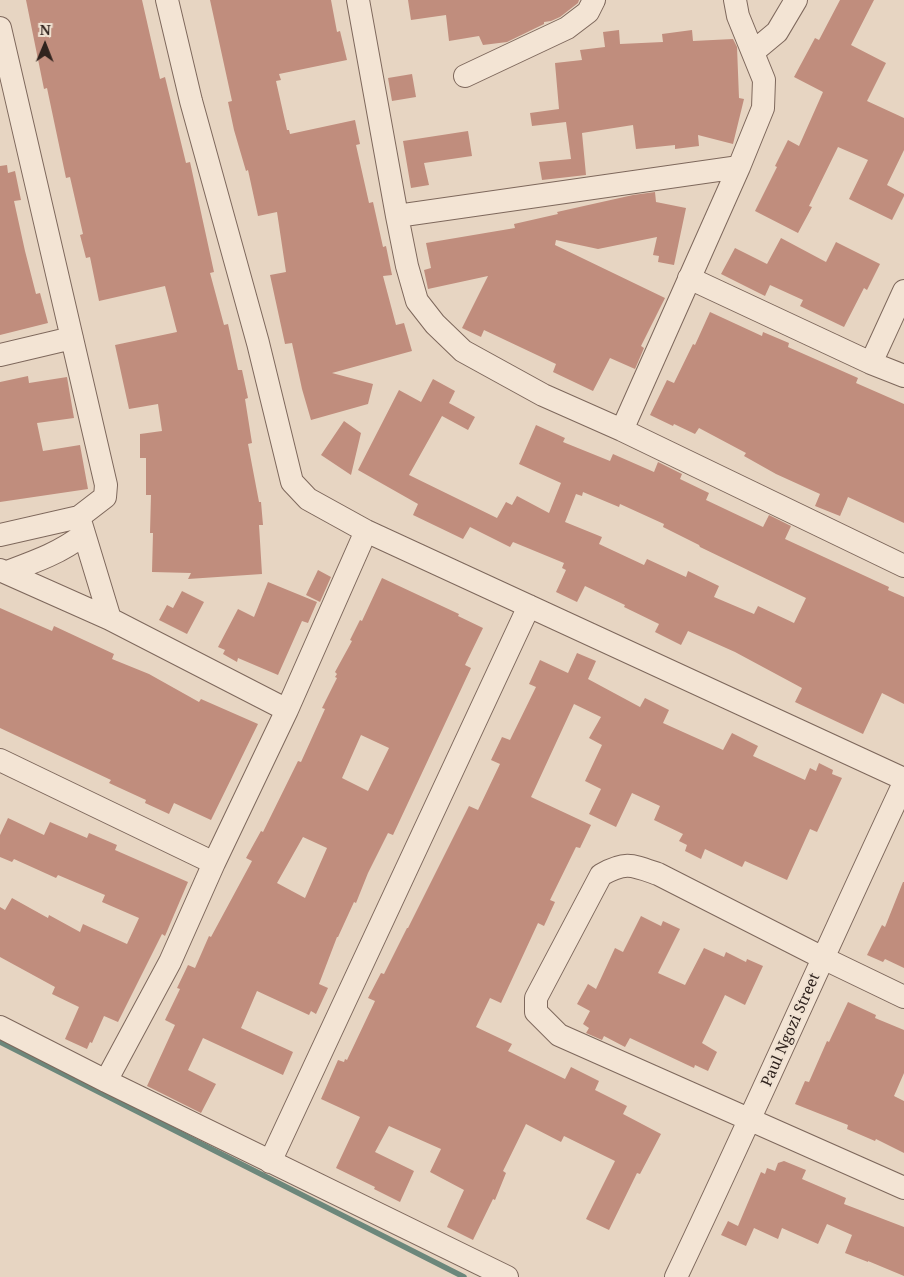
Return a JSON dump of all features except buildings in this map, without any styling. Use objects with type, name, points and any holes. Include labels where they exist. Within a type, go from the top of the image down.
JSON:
[{"type":"street","points":[[167,0],[191,101],[258,343],[292,482],[308,499],[366,531],[904,781]]},
{"type":"street","points":[[358,0],[407,266],[417,301],[435,324],[463,351],[543,395],[622,430],[904,566]]},
{"type":"street","points":[[465,76],[567,28],[588,12],[594,0]]},
{"type":"street","points":[[622,430],[739,167],[763,108],[764,80],[738,16],[735,0]]},
{"type":"street","points":[[753,52],[777,32],[796,0]]},
{"type":"street","points":[[0,28],[106,485],[105,497],[58,552],[4,571]]},
{"type":"street","points":[[397,216],[739,167]]},
{"type":"street","points":[[689,278],[871,363],[904,376]]},
{"type":"street","points":[[871,363],[904,291]]},
{"type":"street","points":[[0,355],[72,338]]},
{"type":"street","points":[[0,535],[81,526]]},
{"type":"street","points":[[81,526],[110,619]]},
{"type":"street","points":[[106,1082],[170,962],[214,863],[287,710],[366,531]]},
{"type":"street","points":[[4,571],[110,619],[287,710]]},
{"type":"street","points":[[270,1162],[529,606]]},
{"type":"street","points":[[0,760],[214,863]]},
{"type":"street","name":"Paul Ngozi Street","points":[[676,1277],[750,1120],[904,781]]},
{"type":"street","points":[[904,997],[822,958],[658,874],[635,866],[617,866],[601,875],[536,998],[536,1012],[559,1035],[904,1188]]},
{"type":"street","points":[[0,1027],[106,1082],[507,1277]]},
{"type":"waterway","points":[[0,1042],[464,1277]]}]
